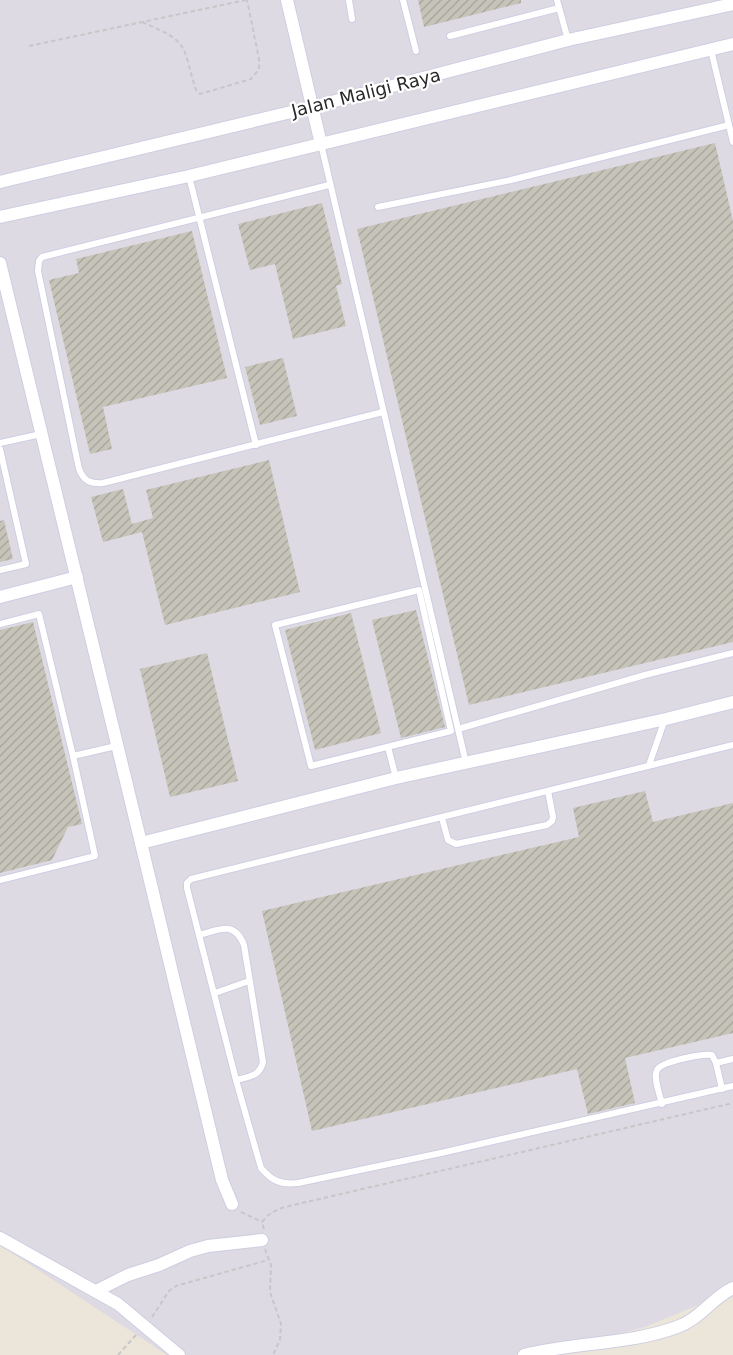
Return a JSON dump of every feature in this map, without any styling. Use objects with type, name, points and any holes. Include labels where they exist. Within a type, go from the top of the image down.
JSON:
[{"type":"street","points":[[287,0],[321,144]]},
{"type":"street","name":"Jalan Maligi Raya","points":[[0,182],[312,107],[568,40],[733,4]]},
{"type":"street","points":[[0,217],[189,176],[733,44]]},
{"type":"street","points":[[0,263],[222,1180],[232,1204]]},
{"type":"street","points":[[0,597],[77,577]]},
{"type":"street","points":[[141,843],[396,778],[733,702]]},
{"type":"street","points":[[0,1238],[118,1304],[179,1355]]},
{"type":"street","points":[[96,1291],[128,1275],[159,1265],[190,1251],[208,1246],[262,1240]]},
{"type":"street","points":[[524,1355],[553,1348],[643,1336],[679,1327],[699,1315],[720,1294],[733,1288]]},
{"type":"lane","points":[[349,0],[352,19]]},
{"type":"lane","points":[[403,0],[416,51]]},
{"type":"lane","points":[[557,0],[568,40]]},
{"type":"lane","points":[[450,36],[560,8]]},
{"type":"lane","points":[[711,49],[733,142]]},
{"type":"lane","points":[[378,207],[511,180],[729,125]]},
{"type":"lane","points":[[321,144],[466,763]]},
{"type":"lane","points":[[189,176],[255,445]]},
{"type":"lane","points":[[329,185],[45,255],[39,261],[38,271],[80,469],[82,476],[90,483],[103,483],[383,412]]},
{"type":"lane","points":[[0,442],[41,434]]},
{"type":"lane","points":[[0,449],[26,564],[0,570]]},
{"type":"lane","points":[[418,590],[450,731],[388,747],[311,766],[275,625],[418,590]]},
{"type":"lane","points":[[0,624],[39,614],[95,856],[0,880]]},
{"type":"lane","points":[[458,729],[645,675],[733,653]]},
{"type":"lane","points":[[649,765],[666,718]]},
{"type":"lane","points":[[733,745],[190,879],[187,883],[236,1080],[261,1168],[275,1181],[289,1184],[441,1153],[733,1086]]},
{"type":"lane","points":[[73,756],[116,746]]},
{"type":"lane","points":[[388,747],[396,778]]},
{"type":"lane","points":[[442,818],[448,840],[456,844],[546,825],[552,821],[553,817],[548,791]]},
{"type":"lane","points":[[199,935],[225,928],[240,934],[244,945],[263,1062],[262,1070],[257,1074],[236,1080]]},
{"type":"lane","points":[[214,993],[249,981]]},
{"type":"lane","points":[[662,1104],[656,1074],[657,1069],[664,1063],[709,1054],[714,1056],[722,1089]]},
{"type":"lane","points":[[716,1063],[733,1059]]},
{"type":"path","points":[[29,46],[142,22],[246,0],[259,59],[258,69],[251,79],[200,94],[196,90],[185,50],[180,41],[142,22]]},
{"type":"path","points":[[262,1222],[270,1214],[285,1207],[733,1103]]},
{"type":"path","points":[[232,1204],[243,1213],[262,1222]]},
{"type":"path","points":[[262,1222],[264,1231],[262,1240],[271,1265],[270,1292],[281,1324],[280,1340],[273,1355]]},
{"type":"path","points":[[118,1355],[145,1326],[169,1291],[176,1286],[269,1259]]},
{"type":"shaded area","points":[[0,0],[733,0],[733,1291],[645,1327],[532,1355],[167,1355],[0,1245]]},
{"type":"building","points":[[418,0],[521,0],[521,3],[424,27]]},
{"type":"building","points":[[715,143],[733,221],[733,642],[469,705],[357,229]]},
{"type":"building","points":[[322,203],[342,284],[336,286],[346,326],[293,339],[275,264],[250,270],[238,224]]},
{"type":"building","points":[[192,231],[227,378],[103,407],[112,449],[90,454],[49,280],[79,273],[76,259]]},
{"type":"building","points":[[283,358],[297,416],[260,425],[245,367]]},
{"type":"building","points":[[269,460],[300,592],[165,625],[142,532],[103,542],[91,497],[123,489],[132,524],[153,518],[146,490]]},
{"type":"building","points":[[4,520],[13,559],[0,562],[0,521]]},
{"type":"building","points":[[416,610],[445,727],[401,738],[372,620]]},
{"type":"building","points":[[351,613],[381,733],[315,750],[285,630]]},
{"type":"building","points":[[33,622],[82,824],[68,827],[52,860],[0,873],[0,630]]},
{"type":"building","points":[[207,653],[238,781],[170,797],[140,669]]},
{"type":"building","points":[[645,791],[653,822],[733,803],[733,1033],[625,1058],[635,1103],[588,1114],[577,1069],[312,1131],[262,911],[579,837],[573,808]]}]
